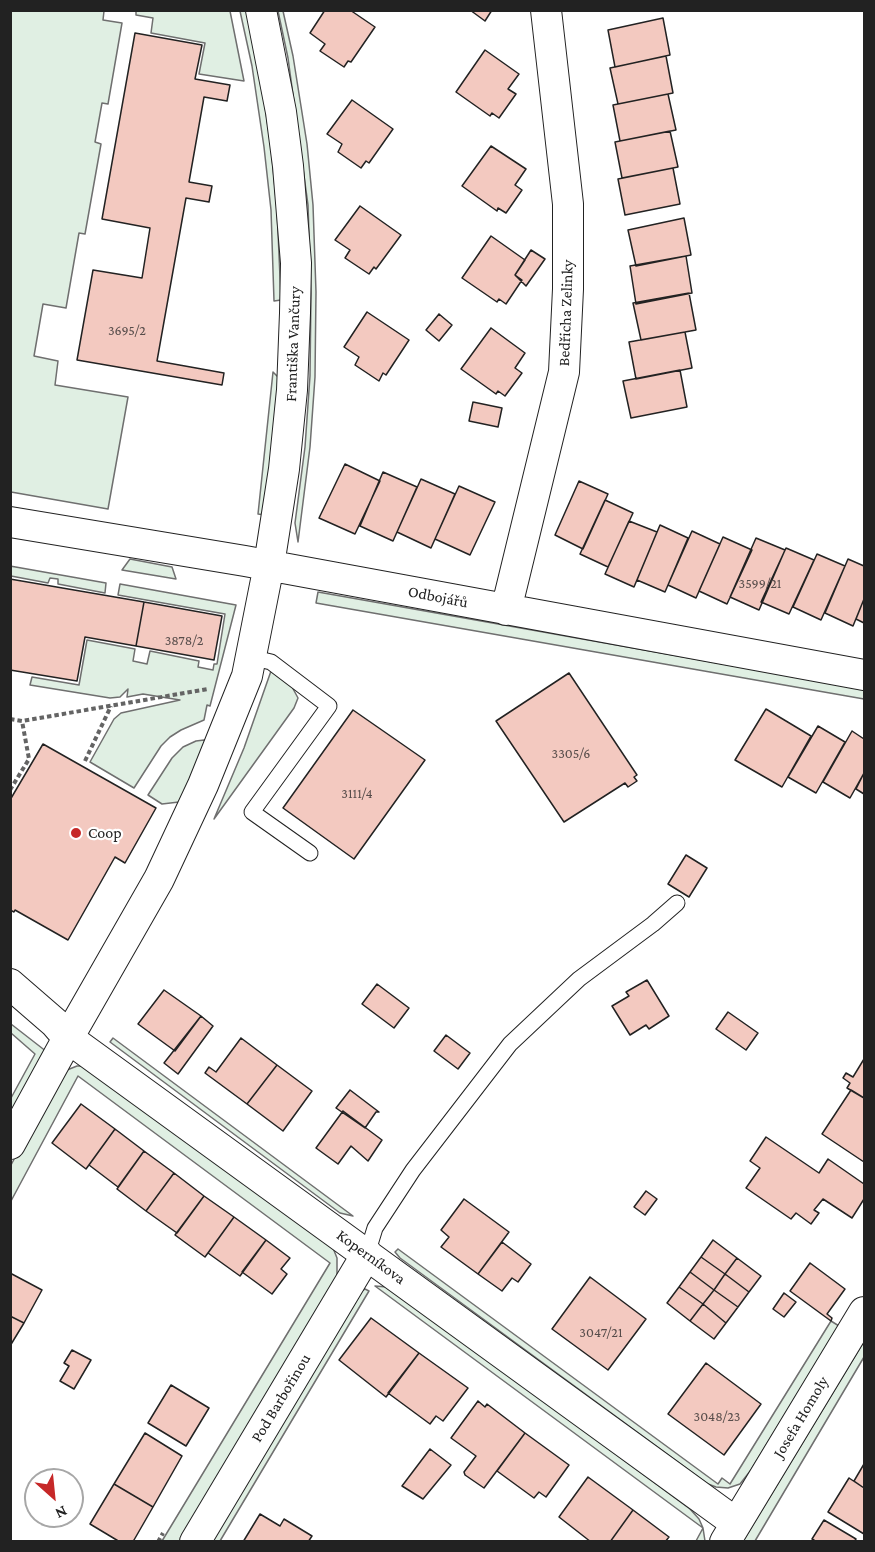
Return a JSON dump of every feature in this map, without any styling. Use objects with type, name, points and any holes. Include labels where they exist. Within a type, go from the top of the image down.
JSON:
[{"type":"street","name":"Františka Vančury","points":[[10,1144],[159,879],[203,785],[249,666],[269,565],[284,469],[292,390],[296,263],[281,112],[261,10]]},
{"type":"street","name":"Bedřicha Zelinky","points":[[506,610],[564,372],[568,289],[568,204],[546,10]]},
{"type":"street","name":"Odbojářů","points":[[10,522],[269,565],[864,675]]},
{"type":"street","name":"Koperníkova","points":[[10,984],[55,1023],[68,1038],[367,1254],[731,1532]]},
{"type":"street","name":"Pod Barbořinou","points":[[195,1542],[367,1254]]},
{"type":"street","name":"Josefa Homoly","points":[[731,1532],[864,1312]]},
{"type":"lane","points":[[249,666],[271,662],[329,706],[252,812],[310,854]]},
{"type":"lane","points":[[367,1254],[375,1228],[413,1170],[510,1044],[579,980],[677,903]]},
{"type":"path","points":[[10,719],[22,721],[209,689]]},
{"type":"path","points":[[85,761],[111,706]]},
{"type":"path","points":[[10,790],[29,759],[22,721]]},
{"type":"green space","points":[[10,11],[104,11],[103,20],[122,23],[108,104],[102,103],[95,142],[101,144],[85,234],[79,233],[66,308],[43,304],[34,356],[58,361],[55,385],[128,397],[108,509],[11,492]]},
{"type":"green space","points":[[136,11],[230,11],[244,81],[199,74],[205,43],[151,33],[153,18],[136,15]]},
{"type":"green space","points":[[240,11],[247,11],[259,65],[271,147],[277,209],[281,300],[274,301],[271,210],[264,147],[252,66]]},
{"type":"green space","points":[[278,11],[283,11],[293,56],[307,144],[313,205],[316,292],[315,377],[310,447],[298,542],[295,523],[305,447],[310,376],[311,293],[308,205],[288,58]]},
{"type":"green space","points":[[273,372],[278,377],[279,387],[265,515],[258,514]]},
{"type":"green space","points":[[130,559],[172,567],[176,579],[122,570]]},
{"type":"green space","points":[[10,566],[106,583],[105,593],[58,584],[58,579],[50,578],[48,583],[11,576]]},
{"type":"green space","points":[[120,584],[236,605],[210,706],[207,705],[204,720],[170,737],[161,746],[134,788],[90,762],[114,719],[121,713],[180,700],[143,694],[127,697],[128,689],[120,697],[110,698],[30,685],[32,677],[79,685],[87,640],[135,649],[133,661],[147,664],[150,651],[199,661],[198,667],[213,670],[214,664],[217,664],[225,614],[118,595]]},
{"type":"green space","points":[[318,592],[864,689],[864,699],[316,603]]},
{"type":"green space","points":[[271,671],[291,685],[298,698],[294,708],[214,819],[244,748]]},
{"type":"green space","points":[[204,740],[208,742],[179,802],[162,804],[148,795],[172,758],[183,747]]},
{"type":"green space","points":[[11,1024],[47,1052],[11,1128],[11,1098],[35,1054],[11,1033]]},
{"type":"green space","points":[[113,1038],[353,1216],[340,1213],[110,1042]]},
{"type":"green space","points":[[77,1066],[88,1066],[333,1248],[337,1258],[337,1281],[182,1541],[162,1541],[330,1263],[78,1076],[11,1201],[11,1165],[56,1080],[67,1070]]},
{"type":"green space","points":[[398,1249],[718,1484],[722,1478],[730,1484],[831,1321],[839,1326],[751,1470],[740,1484],[728,1488],[716,1487],[708,1484],[400,1258],[395,1252]]},
{"type":"green space","points":[[375,1286],[387,1287],[396,1292],[690,1509],[703,1528]]},
{"type":"green space","points":[[365,1289],[369,1291],[220,1541],[203,1542],[351,1297]]},
{"type":"green space","points":[[864,1341],[864,1357],[755,1541],[743,1541]]},
{"type":"green space","points":[[703,1528],[705,1541],[696,1541]]},
{"type":"building","points":[[325,10],[350,10],[375,27],[351,62],[348,61],[344,67],[320,51],[325,44],[310,33]]},
{"type":"building","points":[[470,10],[492,10],[485,21]]},
{"type":"building","points":[[663,18],[670,55],[615,67],[608,30]]},
{"type":"building","points":[[135,33],[202,45],[195,79],[230,85],[227,101],[204,97],[189,182],[212,186],[209,202],[186,198],[157,361],[224,373],[222,385],[77,360],[93,270],[142,278],[150,228],[102,219]]},
{"type":"building","points":[[485,50],[519,74],[508,89],[516,94],[499,118],[492,113],[490,116],[456,92]]},
{"type":"building","points":[[666,56],[673,93],[618,104],[610,68]]},
{"type":"building","points":[[668,94],[676,130],[620,141],[613,105]]},
{"type":"building","points":[[352,100],[393,129],[369,163],[366,161],[361,168],[338,152],[342,144],[327,134]]},
{"type":"building","points":[[670,131],[678,167],[622,178],[615,142]]},
{"type":"building","points":[[491,146],[526,169],[515,185],[522,190],[506,213],[498,208],[497,211],[462,186]]},
{"type":"building","points":[[673,168],[680,204],[625,215],[618,179]]},
{"type":"building","points":[[360,206],[401,235],[376,269],[374,267],[369,274],[345,258],[350,250],[335,240]]},
{"type":"building","points":[[684,218],[691,255],[636,266],[628,230]]},
{"type":"building","points":[[491,236],[525,260],[515,275],[522,280],[506,304],[499,299],[497,302],[462,278]]},
{"type":"building","points":[[531,250],[545,259],[526,286],[515,275]]},
{"type":"building","points":[[686,256],[692,293],[636,304],[630,266]]},
{"type":"building","points":[[689,293],[696,330],[641,340],[633,303]]},
{"type":"building","points":[[367,312],[409,340],[386,375],[383,373],[379,381],[355,365],[359,357],[344,347]]},
{"type":"building","points":[[439,314],[452,325],[439,341],[426,330]]},
{"type":"building","points":[[491,328],[525,353],[515,368],[522,373],[505,396],[498,391],[496,394],[461,369]]},
{"type":"building","points":[[685,332],[692,368],[636,379],[629,342]]},
{"type":"building","points":[[680,370],[687,407],[631,418],[623,381]]},
{"type":"building","points":[[473,402],[502,408],[498,427],[469,421]]},
{"type":"building","points":[[345,464],[380,481],[355,534],[319,518]]},
{"type":"building","points":[[383,472],[417,487],[393,541],[360,526]]},
{"type":"building","points":[[421,479],[455,494],[431,548],[397,532]]},
{"type":"building","points":[[579,481],[608,494],[583,549],[555,535]]},
{"type":"building","points":[[459,486],[495,502],[470,555],[435,539]]},
{"type":"building","points":[[605,500],[633,513],[608,567],[580,554]]},
{"type":"building","points":[[629,521],[657,532],[634,587],[605,574]]},
{"type":"building","points":[[660,525],[688,538],[665,592],[637,580]]},
{"type":"building","points":[[692,531],[720,544],[696,598],[668,585]]},
{"type":"building","points":[[723,537],[752,550],[727,604],[699,591]]},
{"type":"building","points":[[756,538],[785,550],[759,610],[730,597]]},
{"type":"building","points":[[786,548],[814,560],[789,614],[761,602]]},
{"type":"building","points":[[817,554],[845,566],[821,620],[793,607]]},
{"type":"building","points":[[848,559],[864,566],[864,599],[853,626],[825,613]]},
{"type":"building","points":[[10,579],[144,602],[136,646],[85,637],[77,681],[10,670]]},
{"type":"building","points":[[864,599],[864,623],[856,619]]},
{"type":"building","points":[[144,602],[222,616],[214,660],[136,646]]},
{"type":"building","points":[[569,673],[637,775],[634,777],[637,781],[628,787],[625,783],[564,822],[496,721]]},
{"type":"building","points":[[766,709],[811,736],[782,787],[735,760]]},
{"type":"building","points":[[353,710],[425,760],[354,859],[283,808]]},
{"type":"building","points":[[818,726],[845,742],[816,793],[788,777]]},
{"type":"building","points":[[852,731],[864,739],[864,773],[850,798],[823,782]]},
{"type":"building","name":"Coop","points":[[43,744],[156,808],[125,863],[115,857],[68,940],[15,910],[14,912],[10,910],[10,800]]},
{"type":"building","points":[[864,773],[864,794],[856,789]]},
{"type":"building","points":[[686,855],[707,868],[689,897],[668,884]]},
{"type":"building","points":[[647,980],[669,1016],[649,1029],[646,1025],[630,1035],[612,1006],[629,996],[626,992]]},
{"type":"building","points":[[377,984],[409,1008],[394,1028],[362,1004]]},
{"type":"building","points":[[164,990],[201,1016],[175,1051],[138,1024]]},
{"type":"building","points":[[728,1012],[758,1033],[746,1050],[716,1029]]},
{"type":"building","points":[[201,1016],[213,1026],[178,1074],[164,1063]]},
{"type":"building","points":[[446,1035],[470,1053],[458,1069],[434,1051]]},
{"type":"building","points":[[241,1038],[277,1065],[247,1104],[205,1073],[209,1067],[216,1072]]},
{"type":"building","points":[[864,1059],[864,1098],[847,1088],[850,1083],[843,1078],[846,1073],[853,1077]]},
{"type":"building","points":[[277,1065],[312,1091],[283,1131],[247,1104]]},
{"type":"building","points":[[350,1090],[379,1112],[376,1112],[365,1128],[336,1108]]},
{"type":"building","points":[[851,1090],[864,1098],[864,1162],[822,1134]]},
{"type":"building","points":[[81,1104],[115,1129],[86,1169],[52,1143]]},
{"type":"building","points":[[343,1111],[382,1140],[368,1161],[351,1146],[338,1164],[316,1148]]},
{"type":"building","points":[[115,1129],[144,1151],[118,1187],[89,1165]]},
{"type":"building","points":[[766,1137],[819,1173],[828,1159],[864,1184],[864,1199],[852,1218],[823,1199],[814,1210],[819,1213],[811,1224],[796,1213],[791,1219],[746,1188],[760,1168],[750,1161]]},
{"type":"building","points":[[144,1151],[174,1173],[146,1211],[117,1189]]},
{"type":"building","points":[[174,1173],[204,1196],[177,1233],[146,1211]]},
{"type":"building","points":[[646,1191],[657,1199],[645,1215],[634,1207]]},
{"type":"building","points":[[204,1196],[234,1217],[205,1257],[175,1235]]},
{"type":"building","points":[[464,1199],[509,1232],[478,1274],[441,1247],[449,1237],[441,1230]]},
{"type":"building","points":[[234,1217],[266,1240],[240,1276],[208,1253]]},
{"type":"building","points":[[266,1240],[290,1258],[281,1269],[287,1274],[272,1294],[242,1272]]},
{"type":"building","points":[[713,1240],[737,1258],[725,1274],[701,1257]]},
{"type":"building","points":[[502,1242],[531,1264],[518,1282],[512,1278],[502,1291],[478,1274]]},
{"type":"building","points":[[701,1257],[725,1274],[714,1290],[690,1272]]},
{"type":"building","points":[[737,1258],[761,1276],[749,1292],[725,1274]]},
{"type":"building","points":[[810,1263],[845,1289],[827,1314],[832,1318],[831,1321],[790,1291]]},
{"type":"building","points":[[690,1272],[714,1290],[703,1304],[679,1287]]},
{"type":"building","points":[[10,1273],[42,1290],[24,1323],[10,1316]]},
{"type":"building","points":[[725,1274],[749,1292],[738,1307],[714,1290]]},
{"type":"building","points":[[590,1277],[646,1319],[608,1370],[552,1329]]},
{"type":"building","points":[[679,1287],[703,1304],[690,1321],[667,1303]]},
{"type":"building","points":[[714,1290],[738,1307],[726,1323],[703,1304]]},
{"type":"building","points":[[784,1293],[796,1302],[784,1317],[773,1309]]},
{"type":"building","points":[[703,1304],[726,1323],[714,1339],[690,1321]]},
{"type":"building","points":[[10,1316],[24,1323],[10,1346]]},
{"type":"building","points":[[371,1318],[419,1353],[386,1397],[339,1360]]},
{"type":"building","points":[[72,1350],[91,1360],[74,1389],[60,1381],[69,1366],[64,1363]]},
{"type":"building","points":[[419,1353],[468,1388],[443,1421],[436,1416],[430,1424],[388,1393]]},
{"type":"building","points":[[706,1363],[761,1404],[724,1455],[668,1414]]},
{"type":"building","points":[[171,1385],[209,1408],[186,1446],[148,1423]]},
{"type":"building","points":[[478,1401],[485,1407],[487,1404],[525,1433],[484,1488],[464,1472],[476,1456],[451,1438]]},
{"type":"building","points":[[145,1433],[182,1456],[153,1507],[114,1484]]},
{"type":"building","points":[[525,1433],[569,1465],[546,1497],[539,1492],[534,1498],[497,1471]]},
{"type":"building","points":[[430,1449],[451,1465],[423,1499],[402,1486]]},
{"type":"building","points":[[864,1464],[864,1488],[854,1481]]},
{"type":"building","points":[[588,1477],[633,1510],[610,1542],[591,1542],[559,1517]]},
{"type":"building","points":[[849,1478],[864,1488],[864,1534],[828,1512]]},
{"type":"building","points":[[114,1484],[153,1507],[131,1542],[120,1542],[90,1524]]},
{"type":"building","points":[[633,1510],[669,1537],[665,1542],[610,1542]]},
{"type":"building","points":[[260,1514],[280,1526],[284,1519],[312,1536],[308,1542],[243,1542]]},
{"type":"building","points":[[824,1520],[856,1539],[854,1542],[817,1542],[812,1539]]},
{"type":"place","name":"Coop","points":[[76,833]]}]
